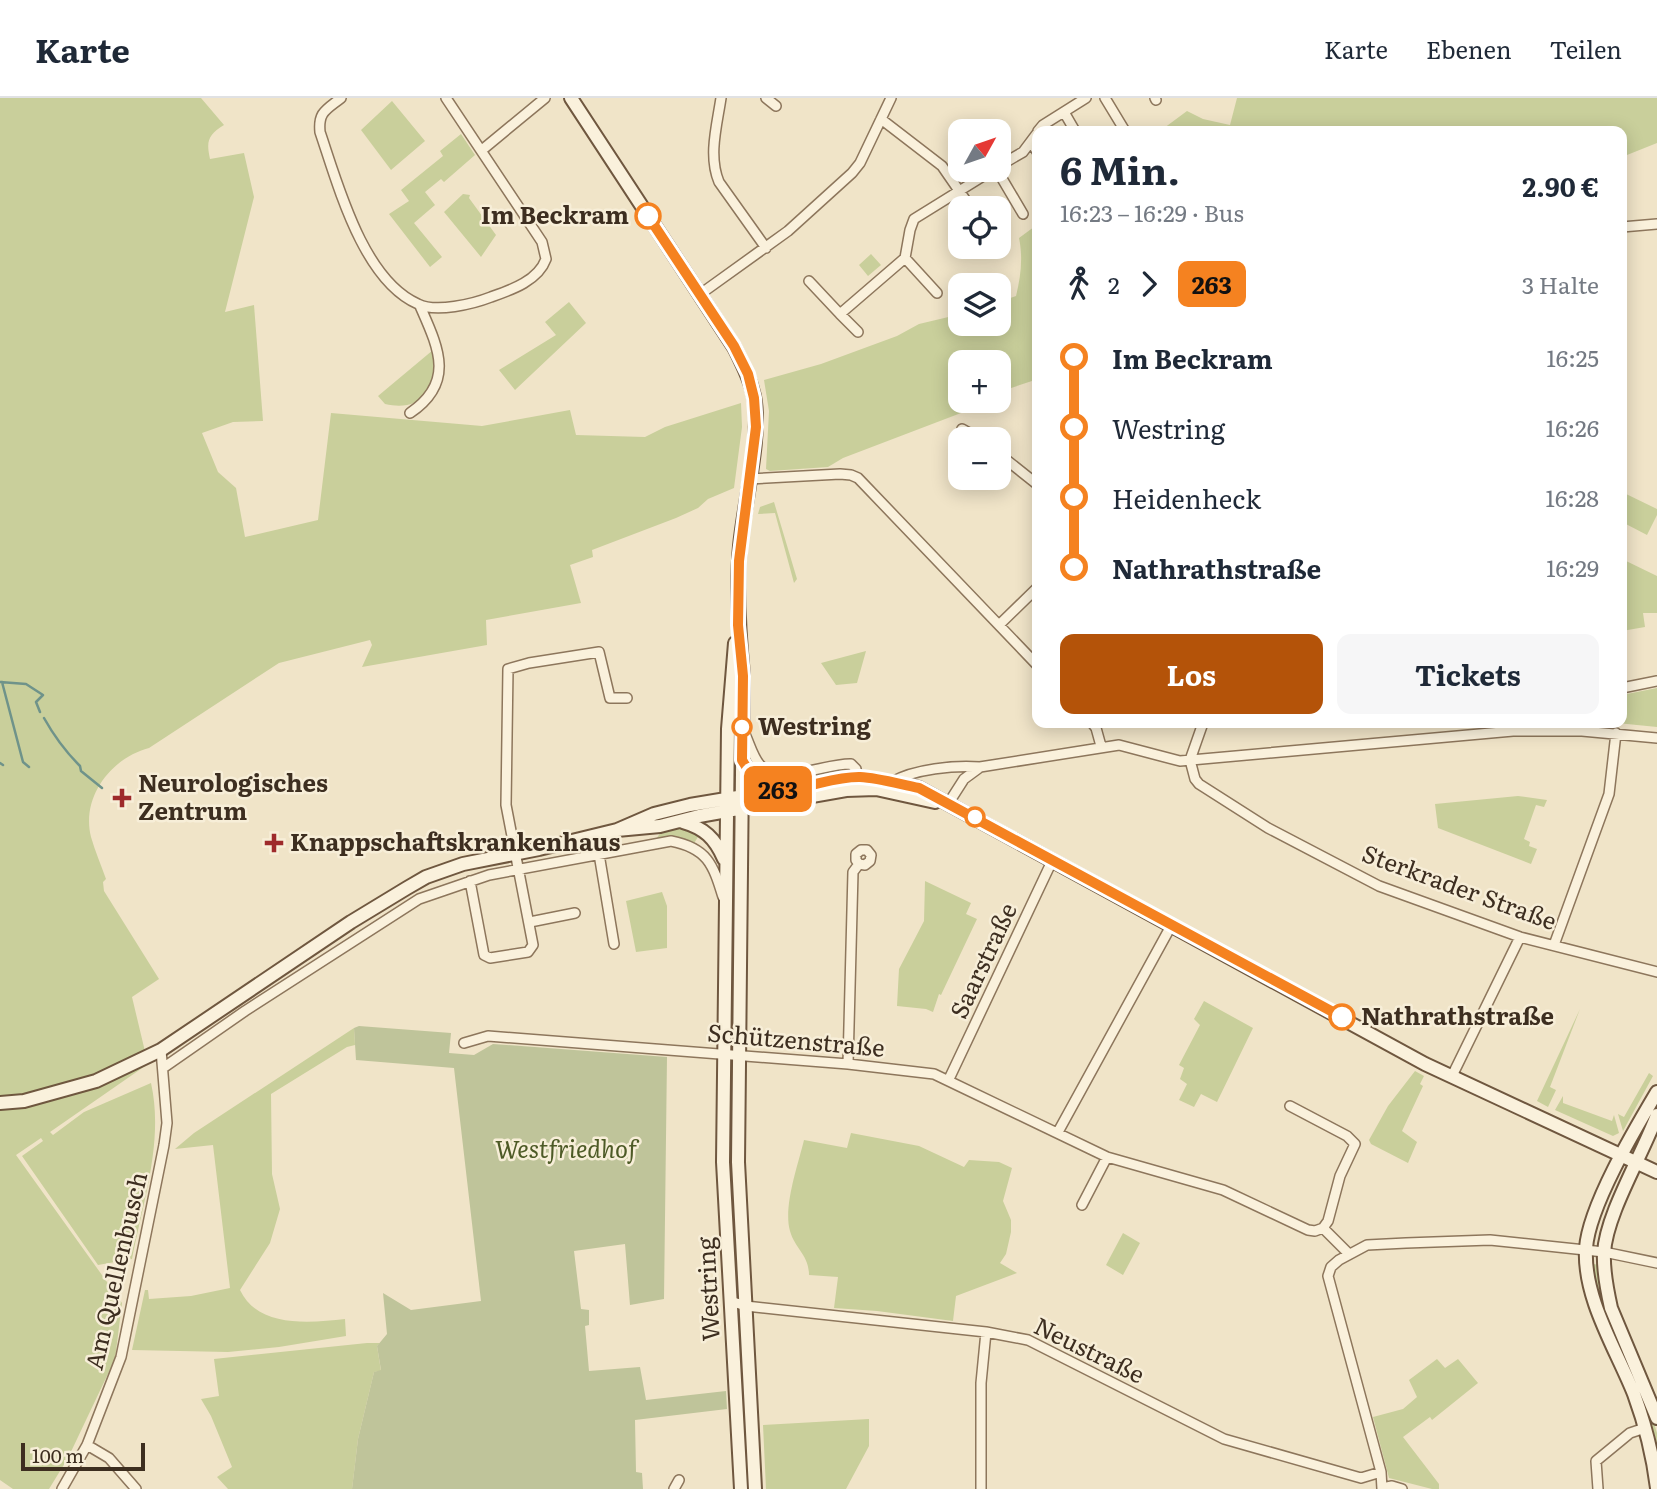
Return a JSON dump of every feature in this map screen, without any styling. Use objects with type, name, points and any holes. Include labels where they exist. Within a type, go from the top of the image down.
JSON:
[{"type":"main road","points":[[571,98],[699,295]]},
{"type":"main road","name":"Westring","points":[[699,295],[734,346],[748,374],[754,398],[756,427],[740,548],[738,625],[743,676],[741,804],[731,1054],[723,1162],[741,1489]]},
{"type":"main road","name":"Westring","points":[[738,625],[732,664],[725,903],[755,1489]]},
{"type":"main road","points":[[742,760],[756,780],[782,791]]},
{"type":"main road","points":[[741,804],[782,791],[857,777],[919,788],[1425,1064],[1657,1172]]},
{"type":"main road","points":[[617,830],[654,814],[690,805],[741,804],[846,790],[876,789],[948,804]]},
{"type":"main road","points":[[0,1103],[24,1101],[96,1081],[161,1050],[426,877],[463,864],[617,830],[660,826],[727,805]]},
{"type":"main road","points":[[679,821],[695,825],[709,835],[721,850],[727,864]]},
{"type":"main road","points":[[1657,1092],[1621,1156],[1589,1233],[1586,1249],[1596,1305],[1634,1396],[1656,1471],[1657,1488]]},
{"type":"main road","points":[[1657,1115],[1616,1210],[1604,1252],[1607,1293],[1611,1308],[1657,1419]]},
{"type":"street","points":[[341,98],[322,113],[319,120],[320,132],[360,239],[383,279],[399,293],[420,306],[444,307],[475,303],[522,284],[544,265],[546,250],[446,98]]},
{"type":"street","points":[[482,150],[545,98]]},
{"type":"street","points":[[721,98],[713,152],[715,173],[766,248]]},
{"type":"street","points":[[766,98],[776,106]]},
{"type":"street","points":[[699,295],[788,231],[856,169],[891,98]]},
{"type":"street","points":[[1042,126],[1086,98]]},
{"type":"street","points":[[1105,98],[1122,126]]},
{"type":"street","points":[[1063,112],[1072,126]]},
{"type":"street","points":[[881,119],[942,166],[964,196]]},
{"type":"street","points":[[1012,159],[1031,142]]},
{"type":"street","points":[[841,314],[905,258],[909,230],[914,219],[973,182]]},
{"type":"street","points":[[1005,182],[1023,214]]},
{"type":"street","points":[[1627,227],[1657,224]]},
{"type":"street","points":[[905,258],[936,293]]},
{"type":"street","points":[[809,281],[858,332]]},
{"type":"street","points":[[410,413],[422,405],[434,391],[440,370],[438,347],[420,306]]},
{"type":"street","points":[[1011,462],[1032,477]]},
{"type":"street","points":[[750,475],[840,474],[858,478],[1032,660]]},
{"type":"street","points":[[999,625],[1032,593]]},
{"type":"street","points":[[470,881],[484,955],[490,958],[528,952],[533,946],[530,922],[506,805],[508,669],[599,652],[610,698],[627,698]]},
{"type":"street","points":[[1627,687],[1657,681]]},
{"type":"street","points":[[742,728],[761,766],[770,772],[791,774],[851,764],[856,769],[857,777]]},
{"type":"street","points":[[1096,728],[1101,746]]},
{"type":"street","points":[[1190,760],[1201,728]]},
{"type":"street","points":[[892,782],[904,776],[964,766],[981,767],[1101,746],[1127,746],[1171,761],[1529,728]]},
{"type":"street","points":[[1553,728],[1657,738]]},
{"type":"street","points":[[1554,945],[1609,793],[1616,733]]},
{"type":"street","name":"Sterkrader Straße","points":[[1190,760],[1199,784],[1279,834],[1379,886],[1520,937],[1657,972]]},
{"type":"street","points":[[948,804],[964,779],[981,767]]},
{"type":"street","points":[[649,844],[660,826]]},
{"type":"street","points":[[163,1068],[254,1004],[416,901],[470,881],[671,841],[701,853],[715,873],[725,903]]},
{"type":"street","points":[[599,854],[614,944]]},
{"type":"street","name":"Saarstraße","points":[[949,1080],[1053,859]]},
{"type":"street","points":[[848,1064],[853,872],[859,864]]},
{"type":"street","points":[[407,888],[416,901]]},
{"type":"street","points":[[530,922],[576,913]]},
{"type":"street","points":[[1058,1132],[1171,926]]},
{"type":"street","points":[[1452,1076],[1520,937]]},
{"type":"street","points":[[314,948],[323,961]]},
{"type":"street","name":"Schützenstraße","points":[[464,1043],[488,1036],[731,1054],[934,1074],[1107,1157],[1223,1190],[1311,1231],[1323,1228]]},
{"type":"street","name":"Am Quellenbusch","points":[[62,1489],[87,1445],[121,1357],[153,1206],[167,1123],[161,1050]]},
{"type":"street","points":[[1290,1106],[1347,1136],[1355,1144],[1340,1176],[1327,1223],[1323,1228],[1349,1254]]},
{"type":"street","points":[[1082,1205],[1107,1157]]},
{"type":"street","points":[[1402,1489],[1392,1486],[1382,1488],[1381,1472],[1328,1276],[1331,1267],[1349,1254],[1371,1245],[1486,1240],[1586,1249],[1657,1263]]},
{"type":"street","name":"Neustraße","points":[[730,1301],[746,1306],[986,1332],[1028,1340],[1241,1445],[1361,1478],[1381,1472]]},
{"type":"street","points":[[981,1489],[981,1384],[986,1332]]},
{"type":"street","points":[[1598,1489],[1595,1462],[1630,1433],[1645,1429]]},
{"type":"street","points":[[87,1445],[109,1458],[136,1489]]},
{"type":"street","points":[[674,1489],[679,1480]]},
{"type":"green space","points":[[0,98],[201,98],[224,125],[214,132],[210,139],[210,159],[244,153],[254,197],[225,312],[254,305],[263,421],[233,422],[202,433],[218,472],[236,488],[245,537],[318,520],[331,413],[482,426],[570,410],[576,435],[645,437],[665,427],[741,403],[742,427],[734,488],[708,499],[698,508],[676,518],[592,550],[593,557],[570,565],[581,603],[486,620],[487,645],[362,667],[372,645],[370,640],[279,663],[149,748],[122,761],[102,781],[90,808],[89,822],[91,837],[106,879],[103,882],[104,891],[159,979],[132,997],[148,1064],[50,1132],[53,1135],[84,1112],[151,1083],[154,1149],[132,1259],[98,1265],[22,1156],[43,1141],[41,1138],[16,1155],[122,1303],[115,1359],[68,1458],[49,1489],[13,1489],[0,1480]]},
{"type":"green space","points":[[1237,98],[1657,98],[1657,143],[1627,155],[1627,126],[1167,126],[1187,111],[1203,119],[1230,125]]},
{"type":"green space","points":[[392,101],[425,141],[391,170],[361,130]]},
{"type":"green space","points":[[461,134],[475,155],[444,182],[441,179],[425,192],[435,205],[414,223],[442,257],[430,267],[389,214],[409,201],[401,190],[443,156],[440,151]]},
{"type":"green space","points":[[463,194],[470,195],[469,198],[496,235],[481,257],[444,212]]},
{"type":"green space","points":[[1032,228],[1032,381],[1011,388],[1011,350],[948,350],[948,413],[961,413],[843,458],[828,467],[770,471],[766,469],[769,411],[764,380],[821,364],[897,336],[919,324],[948,317],[948,336],[1011,336],[1011,298],[1016,296],[1021,252],[1019,238]]},
{"type":"green space","points":[[871,254],[881,265],[868,276],[859,265]]},
{"type":"green space","points":[[569,302],[586,323],[515,390],[499,370],[556,335],[545,322]]},
{"type":"green space","points":[[433,350],[433,374],[426,394],[410,404],[385,404],[378,396]]},
{"type":"green space","points":[[1627,494],[1657,509],[1657,515],[1647,535],[1627,525]]},
{"type":"green space","points":[[774,502],[797,579],[794,583],[775,513],[758,514],[760,507]]},
{"type":"green space","points":[[1627,561],[1657,576],[1657,613],[1643,613],[1645,627],[1627,630]]},
{"type":"green space","points":[[866,651],[857,683],[836,685],[821,663]]},
{"type":"green space","points":[[1657,688],[1657,727],[1627,724],[1627,694]]},
{"type":"green space","points":[[845,766],[851,769],[851,772],[779,783],[763,780],[768,774]]},
{"type":"green space","points":[[1518,796],[1547,800],[1544,807],[1536,805],[1524,839],[1530,842],[1529,846],[1537,849],[1531,864],[1438,828],[1435,804]]},
{"type":"green space","points":[[681,826],[701,832],[693,845],[681,838],[656,839],[664,828]]},
{"type":"green space","points":[[731,828],[734,828],[735,1029],[730,945]]},
{"type":"green space","points":[[925,881],[971,903],[966,914],[977,919],[941,995],[939,994],[933,1012],[897,1006],[899,969],[924,921]]},
{"type":"green space","points":[[662,892],[667,906],[667,948],[636,952],[626,901]]},
{"type":"green space","points":[[1204,1001],[1253,1028],[1217,1102],[1201,1094],[1194,1107],[1179,1100],[1187,1084],[1180,1079],[1184,1068],[1179,1065],[1200,1025],[1194,1019]]},
{"type":"green space","points":[[1580,1009],[1550,1087],[1556,1090],[1548,1107],[1537,1101]]},
{"type":"green space","name":"Westfriedhof","points":[[359,1026],[451,1033],[449,1053],[474,1055],[493,1044],[667,1057],[664,1299],[630,1305],[625,1244],[574,1251],[581,1309],[589,1310],[589,1325],[585,1326],[589,1371],[640,1367],[646,1400],[726,1391],[727,1409],[635,1420],[636,1472],[642,1473],[643,1489],[352,1489],[358,1439],[374,1372],[381,1370],[377,1346],[387,1334],[383,1293],[411,1310],[481,1301],[454,1068],[356,1060],[354,1028]]},
{"type":"green space","points":[[354,1028],[355,1045],[347,1047],[271,1094],[272,1174],[280,1209],[270,1243],[240,1290],[248,1302],[272,1317],[301,1322],[345,1319],[346,1336],[228,1352],[132,1350],[145,1290],[148,1290],[149,1299],[191,1296],[230,1288],[213,1145],[175,1149],[194,1133]]},
{"type":"green space","points":[[1415,1071],[1424,1076],[1420,1084],[1423,1086],[1402,1131],[1417,1142],[1408,1163],[1371,1144],[1369,1140],[1388,1106]]},
{"type":"green space","points":[[1649,1073],[1653,1076],[1623,1131],[1618,1114],[1624,1117]]},
{"type":"green space","points":[[1563,1096],[1563,1103],[1612,1121],[1614,1115],[1619,1133],[1613,1136],[1555,1110]]},
{"type":"green space","points":[[851,1133],[919,1146],[964,1167],[969,1160],[999,1162],[1012,1168],[1003,1201],[1011,1220],[1011,1232],[1006,1254],[1000,1263],[1017,1273],[956,1296],[953,1321],[834,1308],[838,1277],[809,1275],[807,1262],[790,1231],[788,1210],[804,1140],[847,1148]]},
{"type":"green space","points":[[1123,1233],[1140,1243],[1123,1275],[1106,1265]]},
{"type":"green space","points":[[1594,1264],[1598,1265],[1599,1287],[1605,1311],[1650,1411],[1657,1433],[1657,1443],[1604,1312],[1592,1267]]},
{"type":"green space","points":[[380,1343],[377,1346],[381,1371],[374,1372],[358,1439],[352,1489],[228,1489],[217,1477],[232,1467],[201,1399],[219,1396],[214,1359]]},
{"type":"green space","points":[[1437,1359],[1445,1368],[1458,1359],[1478,1383],[1432,1420],[1430,1417],[1403,1437],[1439,1484],[1439,1489],[1432,1489],[1389,1478],[1373,1417],[1403,1409],[1417,1397],[1409,1380]]},
{"type":"green space","points":[[869,1419],[869,1446],[846,1489],[766,1489],[763,1425]]},
{"type":"waterway","points":[[0,682],[26,684],[43,695],[36,702],[40,712]]},
{"type":"waterway","points":[[2,682],[23,762],[29,767]]},
{"type":"waterway","points":[[44,718],[81,771],[102,788]]},
{"type":"bus line","name":"263","points":[[648,216],[734,346],[748,374],[754,398],[756,427],[740,548],[738,625],[743,676],[742,760],[748,772],[756,780],[782,791],[857,777],[919,788],[1342,1017]]},
{"type":"place","name":"Im Beckram","points":[[648,216]]},
{"type":"place","name":"Westring","points":[[742,727]]},
{"type":"place","name":"Neurologisches Zentrum","points":[[122,798]]},
{"type":"place","name":"Knappschaftskrankenhaus","points":[[274,843]]},
{"type":"place","name":"Nathrathstraße","points":[[1342,1017]]}]
